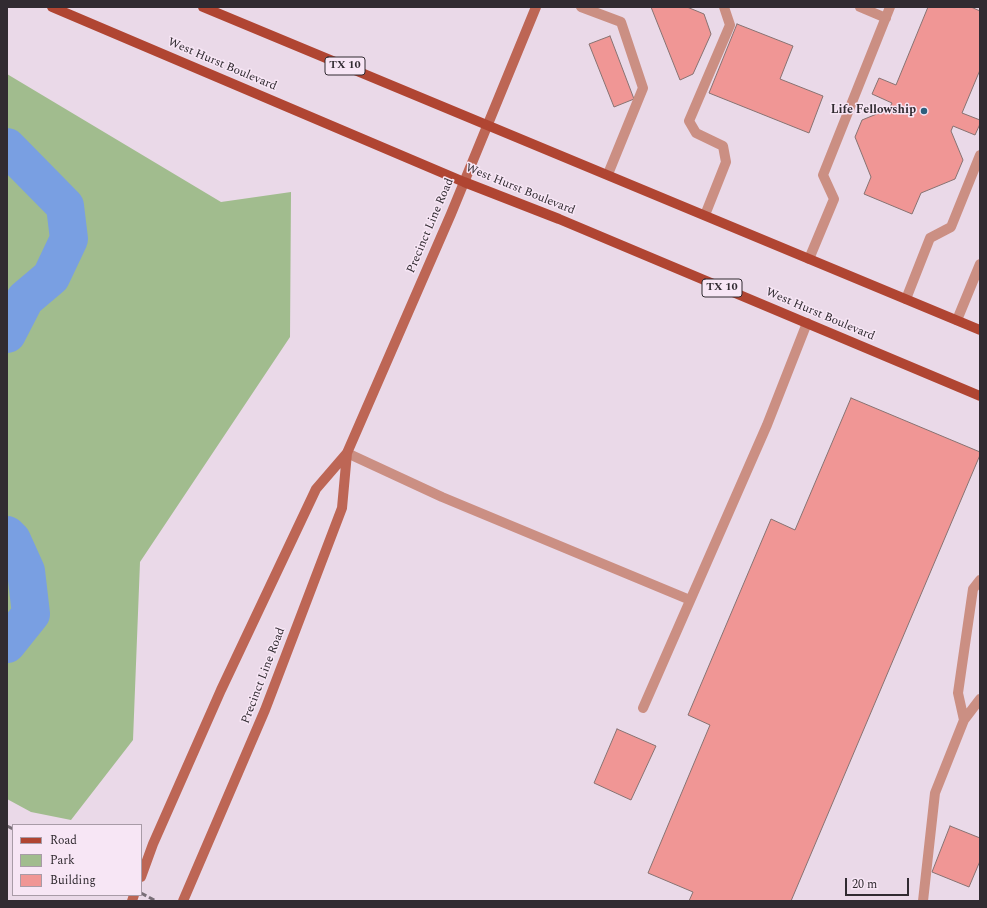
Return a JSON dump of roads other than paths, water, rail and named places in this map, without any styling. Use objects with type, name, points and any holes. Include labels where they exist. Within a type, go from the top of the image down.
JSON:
[{"type":"main road","name":"West Hurst Boulevard","points":[[52,7],[464,182],[559,219],[980,396]]},
{"type":"main road","name":"TX 10","points":[[203,7],[608,174],[980,330]]},
{"type":"main road","name":"Precinct Line Road","points":[[142,874],[153,844],[221,690],[316,489],[347,453],[464,182],[536,7]]},
{"type":"main road","name":"Precinct Line Road","points":[[183,901],[265,710],[342,508],[347,453]]},
{"type":"lane","points":[[580,7],[621,22],[644,88],[608,174]]},
{"type":"lane","points":[[705,215],[726,162],[723,146],[696,133],[689,121],[730,25],[724,7]]},
{"type":"lane","points":[[860,7],[886,18]]},
{"type":"lane","points":[[809,259],[834,199],[824,175],[890,7]]},
{"type":"lane","points":[[906,299],[930,238],[951,227],[980,156]]},
{"type":"lane","points":[[957,320],[980,264]]},
{"type":"lane","points":[[643,708],[767,425],[807,323]]},
{"type":"lane","points":[[347,453],[442,496],[690,600]]},
{"type":"lane","points":[[964,720],[958,693],[973,589],[980,580]]},
{"type":"lane","points":[[923,901],[935,794],[964,720],[980,699]]},
{"type":"waterway","points":[[7,147],[65,206],[69,239],[51,277],[25,299],[7,334]]},
{"type":"waterway","points":[[7,535],[12,540],[26,571],[31,614],[7,644]]},
{"type":"railway","points":[[7,826],[12,828]]},
{"type":"railway","points":[[142,894],[156,901]]},
{"type":"place","name":"Life Fellowship","points":[[924,111]]}]
